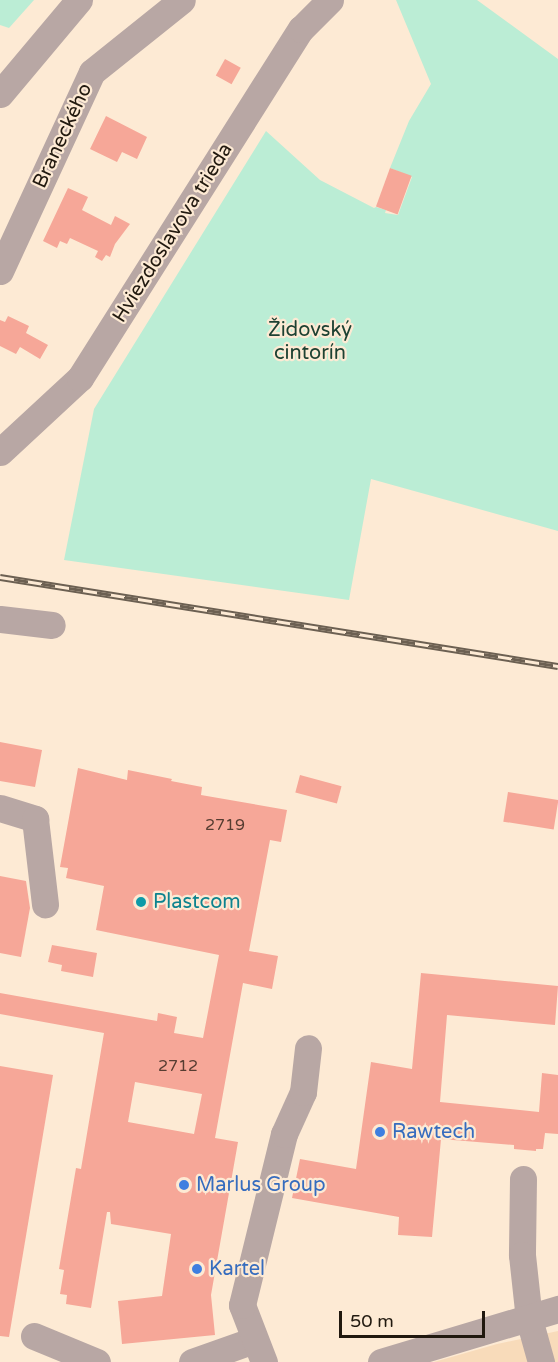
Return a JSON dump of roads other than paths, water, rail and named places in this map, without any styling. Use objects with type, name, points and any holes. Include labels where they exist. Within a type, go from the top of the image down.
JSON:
[{"type":"street","points":[[0,94],[79,0]]},
{"type":"street","name":"Braneckého","points":[[0,271],[92,72],[182,0]]},
{"type":"street","name":"Hviezdoslavova trieda","points":[[1,452],[80,378],[301,29],[330,0]]},
{"type":"street","points":[[0,619],[52,625]]},
{"type":"street","points":[[0,808],[34,819],[45,904]]},
{"type":"street","points":[[192,1362],[259,1351],[242,1305],[284,1134],[303,1092],[308,1048]]},
{"type":"street","points":[[523,1179],[522,1255],[530,1319],[541,1362]]},
{"type":"street","points":[[381,1362],[558,1309]]},
{"type":"street","points":[[34,1336],[97,1362]]},
{"type":"railway","points":[[0,577],[558,666]]},
{"type":"place","name":"Plastcom","points":[[141,902]]},
{"type":"place","name":"Rawtech","points":[[380,1132]]},
{"type":"place","name":"Marlus Group","points":[[184,1185]]},
{"type":"place","name":"Kartel","points":[[197,1269]]},
{"type":"park label","name":"Židovský cintorín","points":[[310,342]]}]
